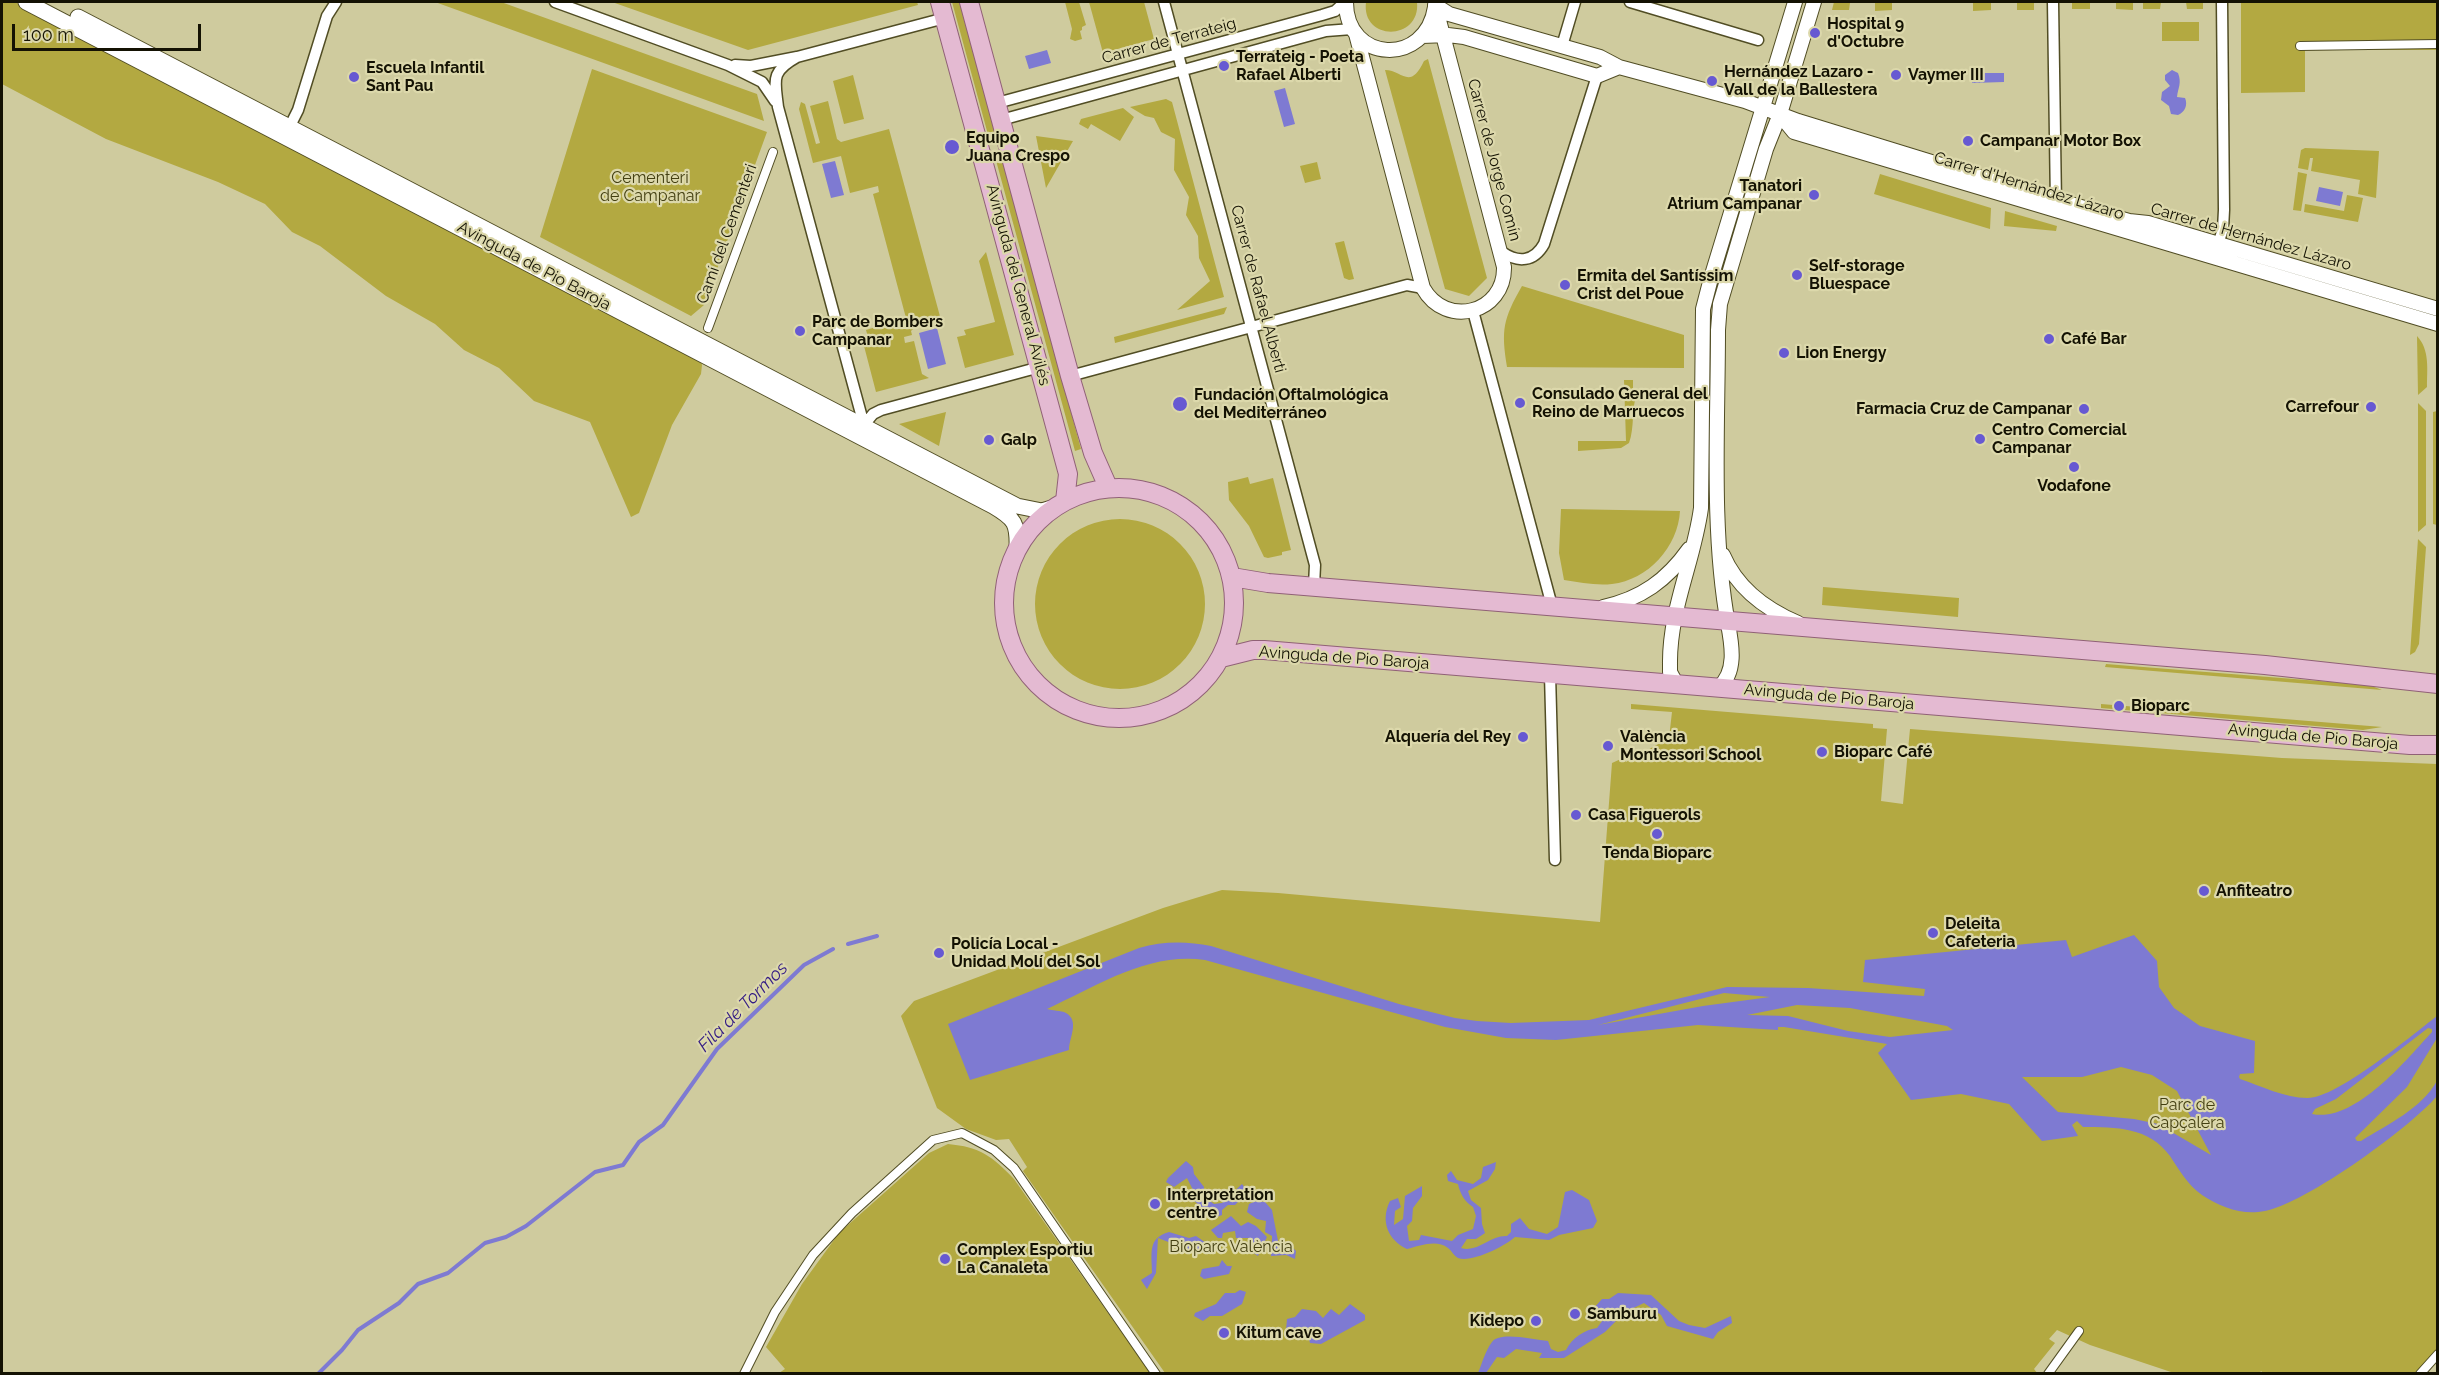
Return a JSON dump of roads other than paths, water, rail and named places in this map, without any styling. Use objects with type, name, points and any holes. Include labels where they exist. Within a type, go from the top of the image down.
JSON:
[{"type":"main road","name":"Avinguda de Pio Baroja","points":[[26,2],[993,506],[1011,517],[1016,525],[1017,550]]},
{"type":"main road","name":"Avinguda de Pio Baroja","points":[[48,2],[1017,506],[1035,510],[1059,505]]},
{"type":"main road","name":"Avinguda del General Avilés","points":[[969,2],[1070,376],[1093,453],[1108,488]]},
{"type":"main road","name":"Avinguda del General Avilés","points":[[943,10],[1068,474],[1059,505]]},
{"type":"main road","points":[[1108,488],[1141,489],[1173,500],[1187,509],[1200,519],[1220,546],[1232,577],[1234,615],[1231,634],[1221,658],[1200,686],[1171,707],[1137,717],[1102,718],[1069,707],[1034,681],[1018,659],[1011,643],[1004,609],[1004,591],[1008,573],[1017,550],[1032,527],[1059,505],[1086,492],[1108,488]]},
{"type":"main road","points":[[1232,577],[1268,583],[2265,664],[2438,684]]},
{"type":"main road","name":"Avinguda de Pio Baroja","points":[[1221,658],[1253,650],[1264,650],[2399,744],[2438,745]]},
{"type":"street","points":[[290,126],[298,110],[327,16],[336,2]]},
{"type":"street","points":[[555,2],[728,65],[762,82],[778,107]]},
{"type":"street","name":"Carrer de Rafael Alberti","points":[[1164,2],[1315,565],[1314,586]]},
{"type":"street","points":[[1346,2],[1348,20],[1354,31],[1423,288],[1431,299],[1448,310],[1460,313],[1473,311],[1552,606]]},
{"type":"street","name":"Carrer de Terrateig","points":[[999,111],[1179,54],[1335,11],[1346,2]]},
{"type":"street","points":[[1562,46],[1575,2]]},
{"type":"street","points":[[1630,2],[1758,39]]},
{"type":"street","points":[[1677,685],[1670,672],[1674,617],[1696,540],[1701,507],[1703,309],[1710,278],[1795,2]]},
{"type":"street","points":[[1718,688],[1724,683],[1730,669],[1731,640],[1719,541],[1718,330],[1720,304],[1766,149],[1780,114],[1814,2]]},
{"type":"street","points":[[2053,2],[2056,206]]},
{"type":"street","points":[[2197,254],[2216,249],[2223,229],[2222,2]]},
{"type":"street","points":[[1354,31],[1373,47],[1400,50],[1413,44],[1430,26],[1435,3]]},
{"type":"street","name":"Carrer d'Hernández Lázaro","points":[[1435,3],[1449,14],[1599,57],[1619,67],[1780,114],[1794,132],[2056,206],[2197,254],[2438,324]]},
{"type":"street","name":"Carrer de Jorge Comín","points":[[1435,3],[1502,252],[1504,274],[1501,286],[1494,298],[1484,307],[1473,311]]},
{"type":"street","points":[[728,65],[751,66],[797,57],[943,10]]},
{"type":"street","name":"Carrer de Terrateig","points":[[999,111],[1183,69],[1326,31],[1354,31]]},
{"type":"street","points":[[1422,36],[1443,35],[1479,41],[1597,76],[1619,67]]},
{"type":"street","points":[[2300,46],[2438,44]]},
{"type":"street","points":[[797,57],[783,65],[776,77],[778,107],[864,425]]},
{"type":"street","points":[[1502,252],[1516,260],[1525,260],[1533,258],[1544,244],[1597,76]]},
{"type":"street","name":"Camí del Cementeri","points":[[708,328],[773,152]]},
{"type":"street","name":"Carrer de Hernández Lázaro","points":[[2056,206],[2218,244],[2438,309]]},
{"type":"street","points":[[1070,376],[1407,285],[1423,288]]},
{"type":"street","points":[[864,425],[873,414],[881,410],[1040,368]]},
{"type":"street","points":[[1590,610],[1623,602],[1656,585],[1678,564],[1696,540]]},
{"type":"street","points":[[1719,541],[1730,568],[1750,594],[1781,616],[1807,627]]},
{"type":"street","points":[[1550,674],[1556,860]]},
{"type":"street","points":[[744,1374],[775,1312],[813,1255],[852,1214],[933,1140],[962,1133],[994,1150],[1014,1168],[1156,1374]]},
{"type":"street","points":[[2048,1374],[2079,1332]]},
{"type":"street","points":[[2420,1374],[2438,1354]]},
{"type":"waterway","name":"Fila de Tormos","points":[[848,944],[877,936]]},
{"type":"waterway","name":"Fila de Tormos","points":[[318,1374],[358,1330],[399,1303],[418,1284],[448,1273],[485,1243],[506,1237],[526,1226],[595,1172],[623,1165],[639,1142],[663,1125],[717,1049],[804,965],[833,949]]},
{"type":"place","name":"Hospital 9 d'Octubre","points":[[1815,33]]},
{"type":"place","name":"Terrateig - Poeta Rafael Alberti","points":[[1224,66]]},
{"type":"place","name":"Vaymer III","points":[[1896,75]]},
{"type":"place","name":"Escuela Infantil Sant Pau","points":[[354,77]]},
{"type":"place","name":"Hernández Lazaro - Vall de la Ballestera","points":[[1712,81]]},
{"type":"place","name":"Campanar Motor Box","points":[[1968,141]]},
{"type":"place","name":"Equipo Juana Crespo","points":[[952,147]]},
{"type":"place","name":"Tanatori Atrium Campanar","points":[[1814,195]]},
{"type":"place","name":"Self-storage Bluespace","points":[[1797,275]]},
{"type":"place","name":"Ermita del Santíssim Crist del Poue","points":[[1565,285]]},
{"type":"place","name":"Parc de Bombers Campanar","points":[[800,331]]},
{"type":"place","name":"Café Bar","points":[[2049,339]]},
{"type":"place","name":"Lion Energy","points":[[1784,353]]},
{"type":"place","name":"Consulado General del Reino de Marruecos","points":[[1520,403]]},
{"type":"place","name":"Fundación Oftalmológica del Mediterráneo","points":[[1180,404]]},
{"type":"place","name":"Carrefour","points":[[2371,407]]},
{"type":"place","name":"Farmacia Cruz de Campanar","points":[[2084,409]]},
{"type":"place","name":"Centro Comercial Campanar","points":[[1980,439]]},
{"type":"place","name":"Galp","points":[[989,440]]},
{"type":"place","name":"Vodafone","points":[[2074,467]]},
{"type":"place","name":"Bioparc","points":[[2119,706]]},
{"type":"place","name":"Alquería del Rey","points":[[1523,737]]},
{"type":"place","name":"València Montessori School","points":[[1608,746]]},
{"type":"place","name":"Bioparc Café","points":[[1822,752]]},
{"type":"place","name":"Casa Figuerols","points":[[1576,815]]},
{"type":"place","name":"Tenda Bioparc","points":[[1657,834]]},
{"type":"place","name":"Anfiteatro","points":[[2204,891]]},
{"type":"place","name":"Deleita Cafeteria","points":[[1933,933]]},
{"type":"place","name":"Policía Local - Unidad Molí del Sol","points":[[939,953]]},
{"type":"place","name":"Interpretation centre","points":[[1155,1204]]},
{"type":"place","name":"Complex Esportiu La Canaleta","points":[[945,1259]]},
{"type":"place","name":"Samburu","points":[[1575,1314]]},
{"type":"place","name":"Kidepo","points":[[1536,1321]]},
{"type":"place","name":"Kitum cave","points":[[1224,1333]]},
{"type":"park label","name":"Cementeri de Campanar","points":[[650,187]]},
{"type":"park label","name":"Parc de Capçalera","points":[[2187,1114]]},
{"type":"park label","name":"Bioparc València","points":[[1231,1247]]}]
